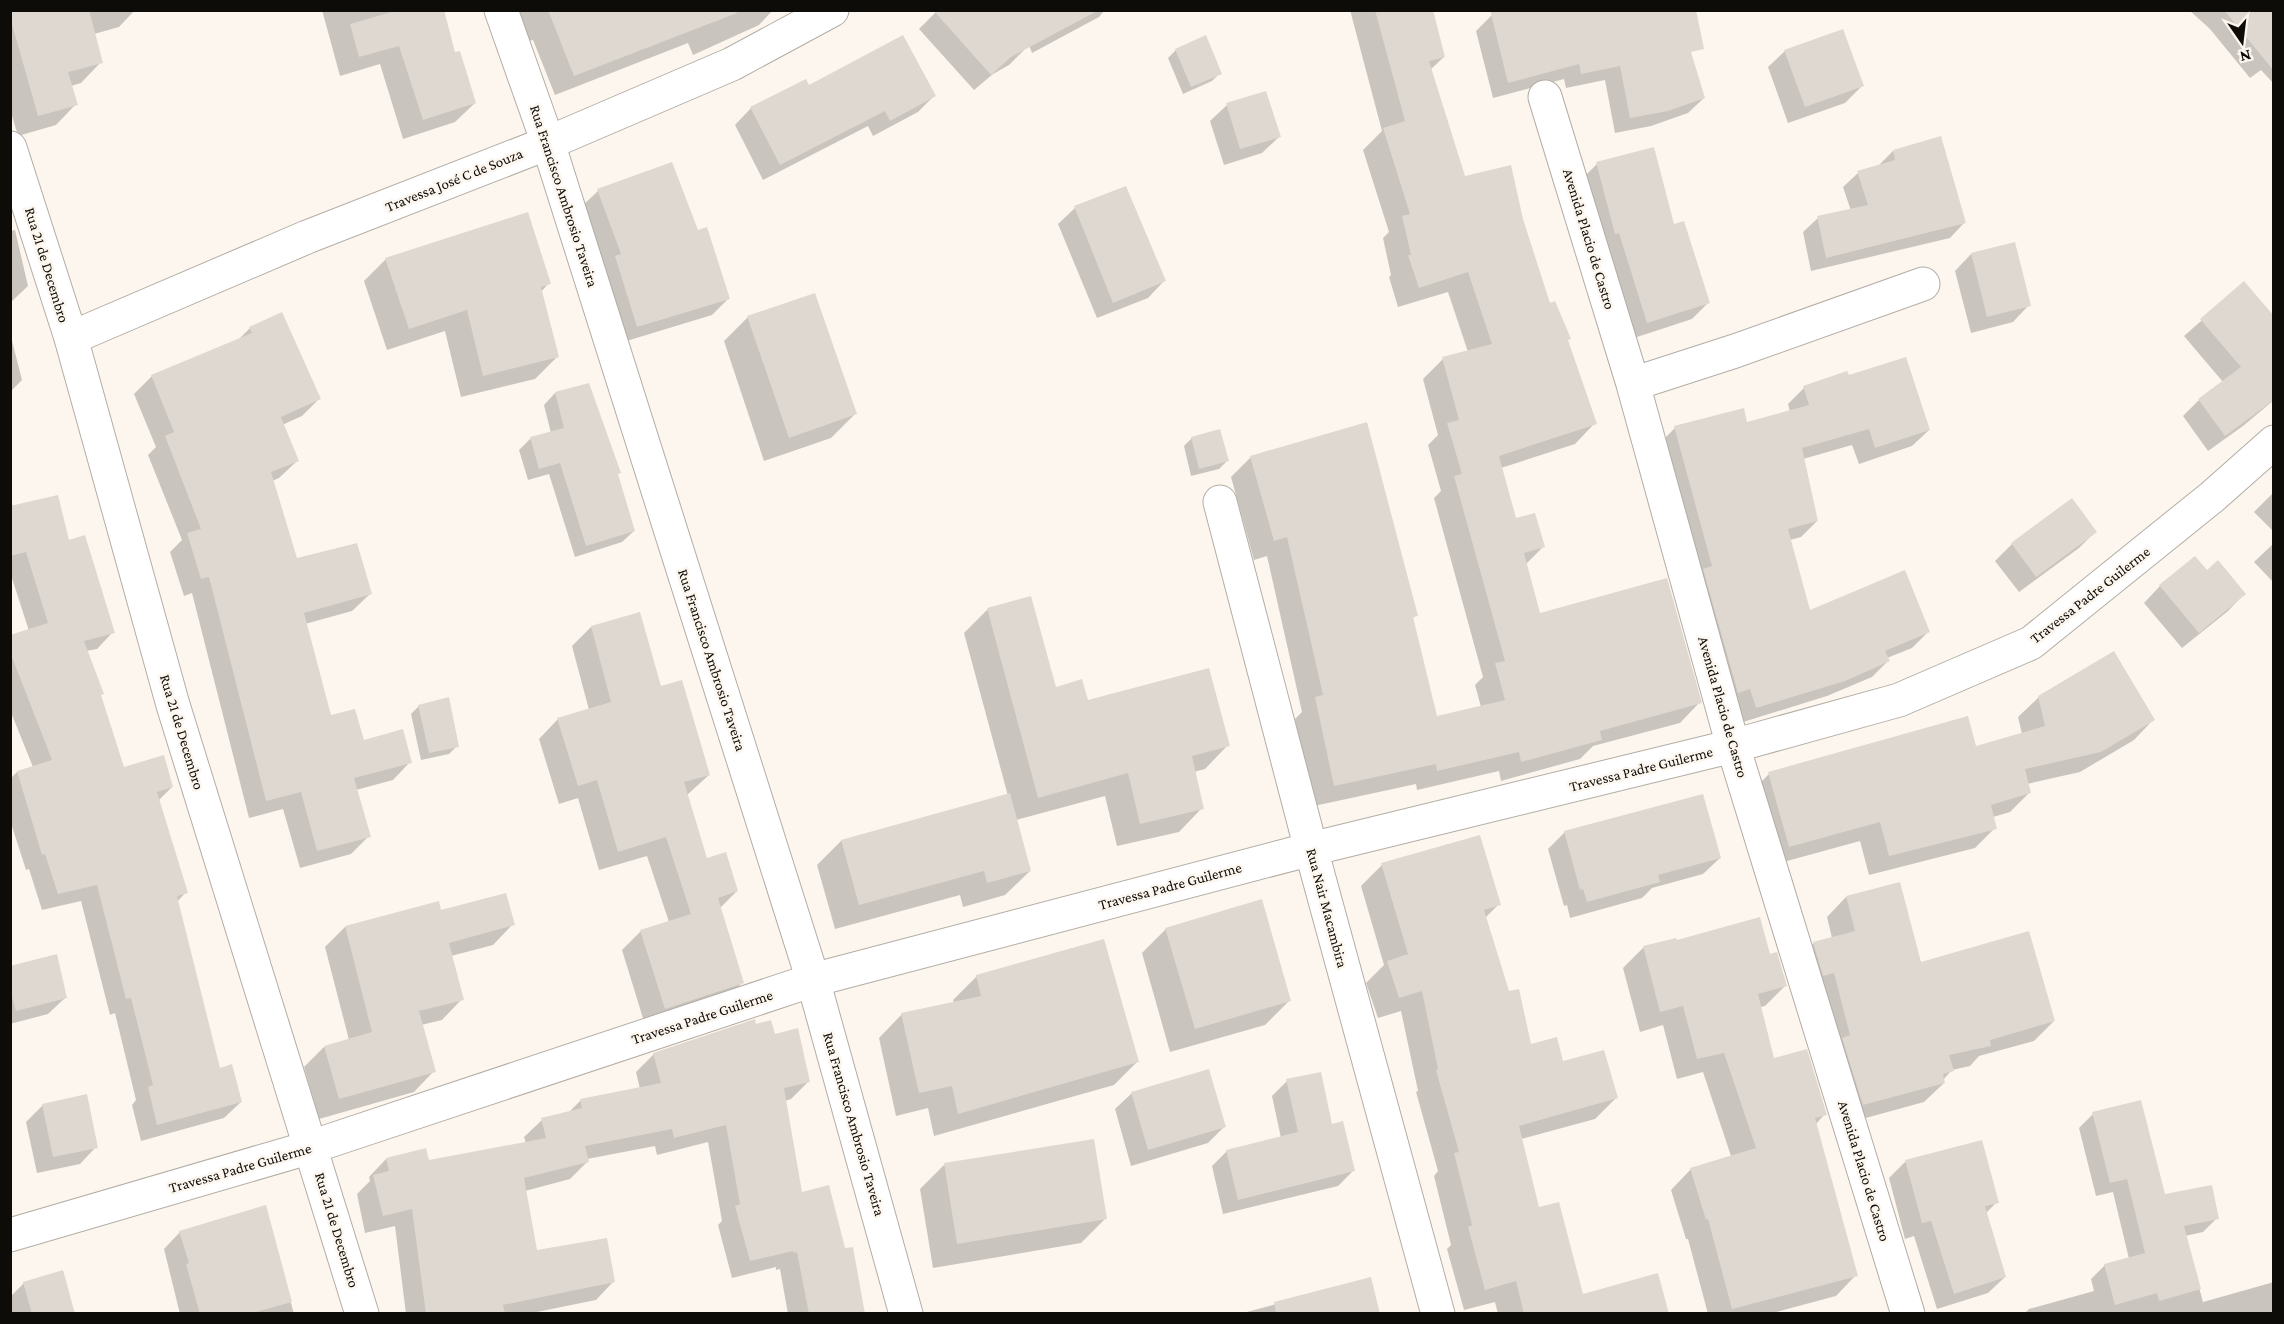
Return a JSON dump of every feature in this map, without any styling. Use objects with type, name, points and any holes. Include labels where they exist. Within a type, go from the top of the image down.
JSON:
[{"type":"street","name":"Rua Francisco Ambrosio Taveira","points":[[501,10],[548,143],[813,980],[906,1314]]},
{"type":"street","name":"Travessa José C de Souza","points":[[70,338],[307,237],[548,143],[732,64],[832,10]]},
{"type":"street","name":"Avenida Placio de Castro","points":[[1545,97],[1633,384],[1733,746],[1908,1314]]},
{"type":"street","name":"Rua 21 de Decembro","points":[[10,148],[70,338],[173,705],[362,1314]]},
{"type":"street","points":[[1633,384],[1735,351],[1923,284]]},
{"type":"street","name":"Travessa Padre Guilerme","points":[[10,1235],[311,1148],[813,980],[1311,849],[1733,746],[1899,700],[2031,643],[2212,497],[2274,442]]},
{"type":"street","name":"Rua Nair Macambira","points":[[1220,502],[1311,849],[1438,1314]]},
{"type":"building","points":[[10,10],[89,10],[103,63],[68,72],[78,105],[38,116]]},
{"type":"building","points":[[399,10],[444,10],[455,52],[460,51],[476,103],[423,120],[399,46],[359,57],[350,24]]},
{"type":"building","points":[[548,10],[736,10],[737,13],[574,76]]},
{"type":"building","points":[[933,10],[1099,10],[1011,57],[991,75]]},
{"type":"building","points":[[1375,10],[1433,10],[1445,57],[1429,61],[1465,176],[1511,165],[1523,219],[1550,303],[1555,301],[1571,339],[1568,340],[1597,424],[1499,456],[1516,518],[1535,513],[1545,547],[1524,553],[1540,613],[1667,578],[1702,703],[1600,731],[1602,740],[1521,762],[1519,752],[1437,771],[1436,764],[1334,786],[1315,697],[1323,695],[1287,537],[1274,541],[1250,456],[1367,422],[1418,616],[1413,617],[1437,716],[1505,700],[1495,663],[1505,661],[1454,476],[1462,474],[1447,423],[1459,420],[1442,357],[1492,344],[1468,272],[1419,288],[1408,255],[1411,255],[1402,216],[1410,214],[1383,128],[1405,121]]},
{"type":"building","points":[[1490,10],[1696,10],[1704,49],[1691,52],[1705,98],[1668,111],[1630,118],[1620,66],[1581,74],[1579,64],[1508,83]]},
{"type":"building","points":[[2224,10],[2274,10],[2274,71]]},
{"type":"building","points":[[1843,29],[1864,86],[1805,107],[1784,50]]},
{"type":"building","points":[[903,35],[936,96],[890,121],[885,111],[780,165],[750,107],[806,79],[809,85]]},
{"type":"building","points":[[1206,35],[1222,74],[1191,87],[1175,49]]},
{"type":"building","points":[[1266,91],[1281,137],[1240,149],[1226,103]]},
{"type":"building","points":[[1941,136],[1966,223],[1826,258],[1817,216],[1868,205],[1857,171],[1895,160],[1893,150]]},
{"type":"building","points":[[1654,147],[1674,224],[1684,221],[1710,303],[1647,323],[1619,233],[1615,234],[1596,162]]},
{"type":"building","points":[[672,162],[698,230],[707,227],[730,299],[637,327],[615,256],[621,254],[597,189]]},
{"type":"building","points":[[1126,186],[1166,281],[1113,303],[1074,206]]},
{"type":"building","points":[[528,212],[551,284],[541,287],[559,357],[483,376],[467,310],[409,329],[385,258]]},
{"type":"building","points":[[2015,242],[2031,306],[1987,317],[1971,253]]},
{"type":"building","points":[[2244,281],[2274,316],[2274,405],[2271,402],[2225,436],[2198,399],[2241,367],[2200,319]]},
{"type":"building","points":[[815,293],[857,414],[789,438],[747,316]]},
{"type":"building","points":[[282,312],[321,399],[281,417],[299,461],[271,472],[297,558],[357,543],[372,594],[304,613],[331,715],[355,709],[364,740],[403,729],[412,763],[354,778],[371,837],[317,851],[301,792],[266,801],[209,577],[201,579],[187,533],[201,529],[165,436],[174,432],[151,375],[252,333],[249,327]]},
{"type":"building","points":[[1906,357],[1930,430],[1875,448],[1869,429],[1802,448],[1818,521],[1788,529],[1810,610],[1905,570],[1930,632],[1885,651],[1890,661],[1845,681],[1756,708],[1750,689],[1738,693],[1703,569],[1712,566],[1674,426],[1744,408],[1747,422],[1809,405],[1803,386],[1847,371],[1849,375]]},
{"type":"building","points":[[589,383],[621,473],[618,474],[635,531],[586,546],[560,463],[539,469],[530,437],[564,428],[555,392]]},
{"type":"building","points":[[1220,429],[1229,461],[1199,469],[1191,437]]},
{"type":"building","points":[[58,495],[69,540],[85,535],[115,633],[84,641],[104,694],[101,695],[124,767],[164,755],[173,787],[157,792],[188,893],[177,896],[220,1068],[232,1064],[242,1102],[157,1125],[148,1087],[153,1085],[131,998],[126,999],[97,885],[58,894],[45,854],[42,855],[17,771],[52,760],[10,652],[10,635],[48,623],[26,552],[10,556],[10,506]]},
{"type":"building","points":[[2072,498],[2097,532],[2036,577],[2011,543]]},
{"type":"building","points":[[2195,556],[2207,570],[2218,560],[2246,594],[2199,633],[2159,585]]},
{"type":"building","points":[[1031,596],[1056,687],[1082,679],[1088,700],[1209,668],[1230,746],[1192,756],[1204,809],[1140,824],[1128,773],[1038,798],[987,608]]},
{"type":"building","points":[[640,612],[661,686],[682,680],[710,775],[684,782],[707,858],[726,852],[738,891],[718,898],[744,983],[665,1009],[640,930],[691,914],[666,837],[618,852],[597,780],[578,786],[557,718],[611,702],[591,626]]},
{"type":"building","points":[[2114,651],[2155,720],[2101,752],[2025,769],[2031,793],[1991,805],[1997,829],[1889,856],[1880,822],[1789,847],[1768,772],[1968,716],[1976,746],[2045,726],[2038,696]]},
{"type":"building","points":[[449,697],[459,747],[429,753],[418,705]]},
{"type":"building","points":[[1010,793],[1031,871],[987,883],[984,871],[859,905],[841,840]]},
{"type":"building","points":[[1703,794],[1721,858],[1658,875],[1660,882],[1587,902],[1583,889],[1580,890],[1564,831]]},
{"type":"building","points":[[1480,835],[1501,905],[1484,910],[1509,991],[1519,989],[1531,1044],[1557,1037],[1563,1061],[1604,1050],[1618,1098],[1519,1126],[1539,1207],[1559,1202],[1583,1294],[1658,1273],[1669,1314],[1524,1314],[1516,1281],[1485,1290],[1468,1227],[1472,1225],[1454,1153],[1459,1152],[1436,1070],[1438,1069],[1422,991],[1399,998],[1387,961],[1408,954],[1381,863]]},
{"type":"building","points":[[1900,882],[1921,962],[2029,931],[2055,1021],[1990,1040],[1991,1046],[1949,1055],[1954,1071],[1943,1074],[1945,1083],[1863,1105],[1842,1038],[1850,1035],[1834,973],[1823,976],[1813,942],[1855,931],[1846,896]]},
{"type":"building","points":[[506,893],[515,925],[449,943],[464,1000],[419,1011],[436,1072],[339,1099],[324,1046],[372,1032],[345,926],[439,901],[441,910]]},
{"type":"building","points":[[1262,899],[1291,1001],[1195,1029],[1165,928]]},
{"type":"building","points":[[1760,917],[1770,954],[1777,952],[1787,986],[1758,994],[1774,1058],[1807,1049],[1827,1115],[1815,1118],[1858,1276],[1732,1309],[1708,1219],[1706,1220],[1690,1168],[1756,1148],[1724,1053],[1697,1059],[1683,1006],[1660,1012],[1643,946],[1676,938],[1677,940]]},
{"type":"building","points":[[1104,939],[1139,1062],[958,1114],[952,1086],[919,1093],[901,1013],[981,996],[976,975]]},
{"type":"building","points":[[57,954],[67,998],[16,1011],[10,990],[10,966]]},
{"type":"building","points":[[755,1019],[756,1024],[771,1020],[775,1034],[798,1028],[810,1082],[784,1088],[802,1192],[829,1185],[845,1248],[853,1247],[865,1314],[809,1314],[797,1252],[750,1261],[735,1206],[740,1204],[726,1125],[674,1138],[672,1129],[585,1146],[589,1162],[524,1178],[537,1250],[607,1238],[615,1282],[503,1305],[505,1314],[426,1314],[412,1209],[383,1216],[373,1175],[389,1171],[386,1158],[426,1148],[429,1160],[546,1138],[541,1118],[582,1108],[580,1099],[661,1083],[653,1053]]},
{"type":"building","points":[[1209,1069],[1226,1127],[1148,1150],[1131,1092]]},
{"type":"building","points":[[1321,1072],[1332,1124],[1343,1121],[1355,1171],[1238,1200],[1226,1150],[1298,1132],[1286,1079]]},
{"type":"building","points":[[87,1094],[98,1148],[53,1157],[42,1104]]},
{"type":"building","points":[[2141,1100],[2165,1194],[2212,1185],[2219,1219],[2184,1226],[2201,1289],[2159,1301],[2157,1293],[2115,1305],[2104,1264],[2145,1253],[2127,1179],[2110,1183],[2092,1112]]},
{"type":"building","points":[[1094,1139],[1107,1219],[957,1244],[944,1163]]},
{"type":"building","points":[[1982,1140],[1999,1203],[1985,1206],[2006,1277],[1954,1294],[1931,1221],[1922,1223],[1905,1160]]},
{"type":"building","points":[[266,1205],[292,1302],[249,1314],[200,1314],[186,1264],[189,1263],[179,1231]]},
{"type":"building","points":[[63,1270],[75,1314],[32,1314],[23,1282]]},
{"type":"building","points":[[1371,1277],[1380,1314],[1276,1314],[1274,1302]]}]
